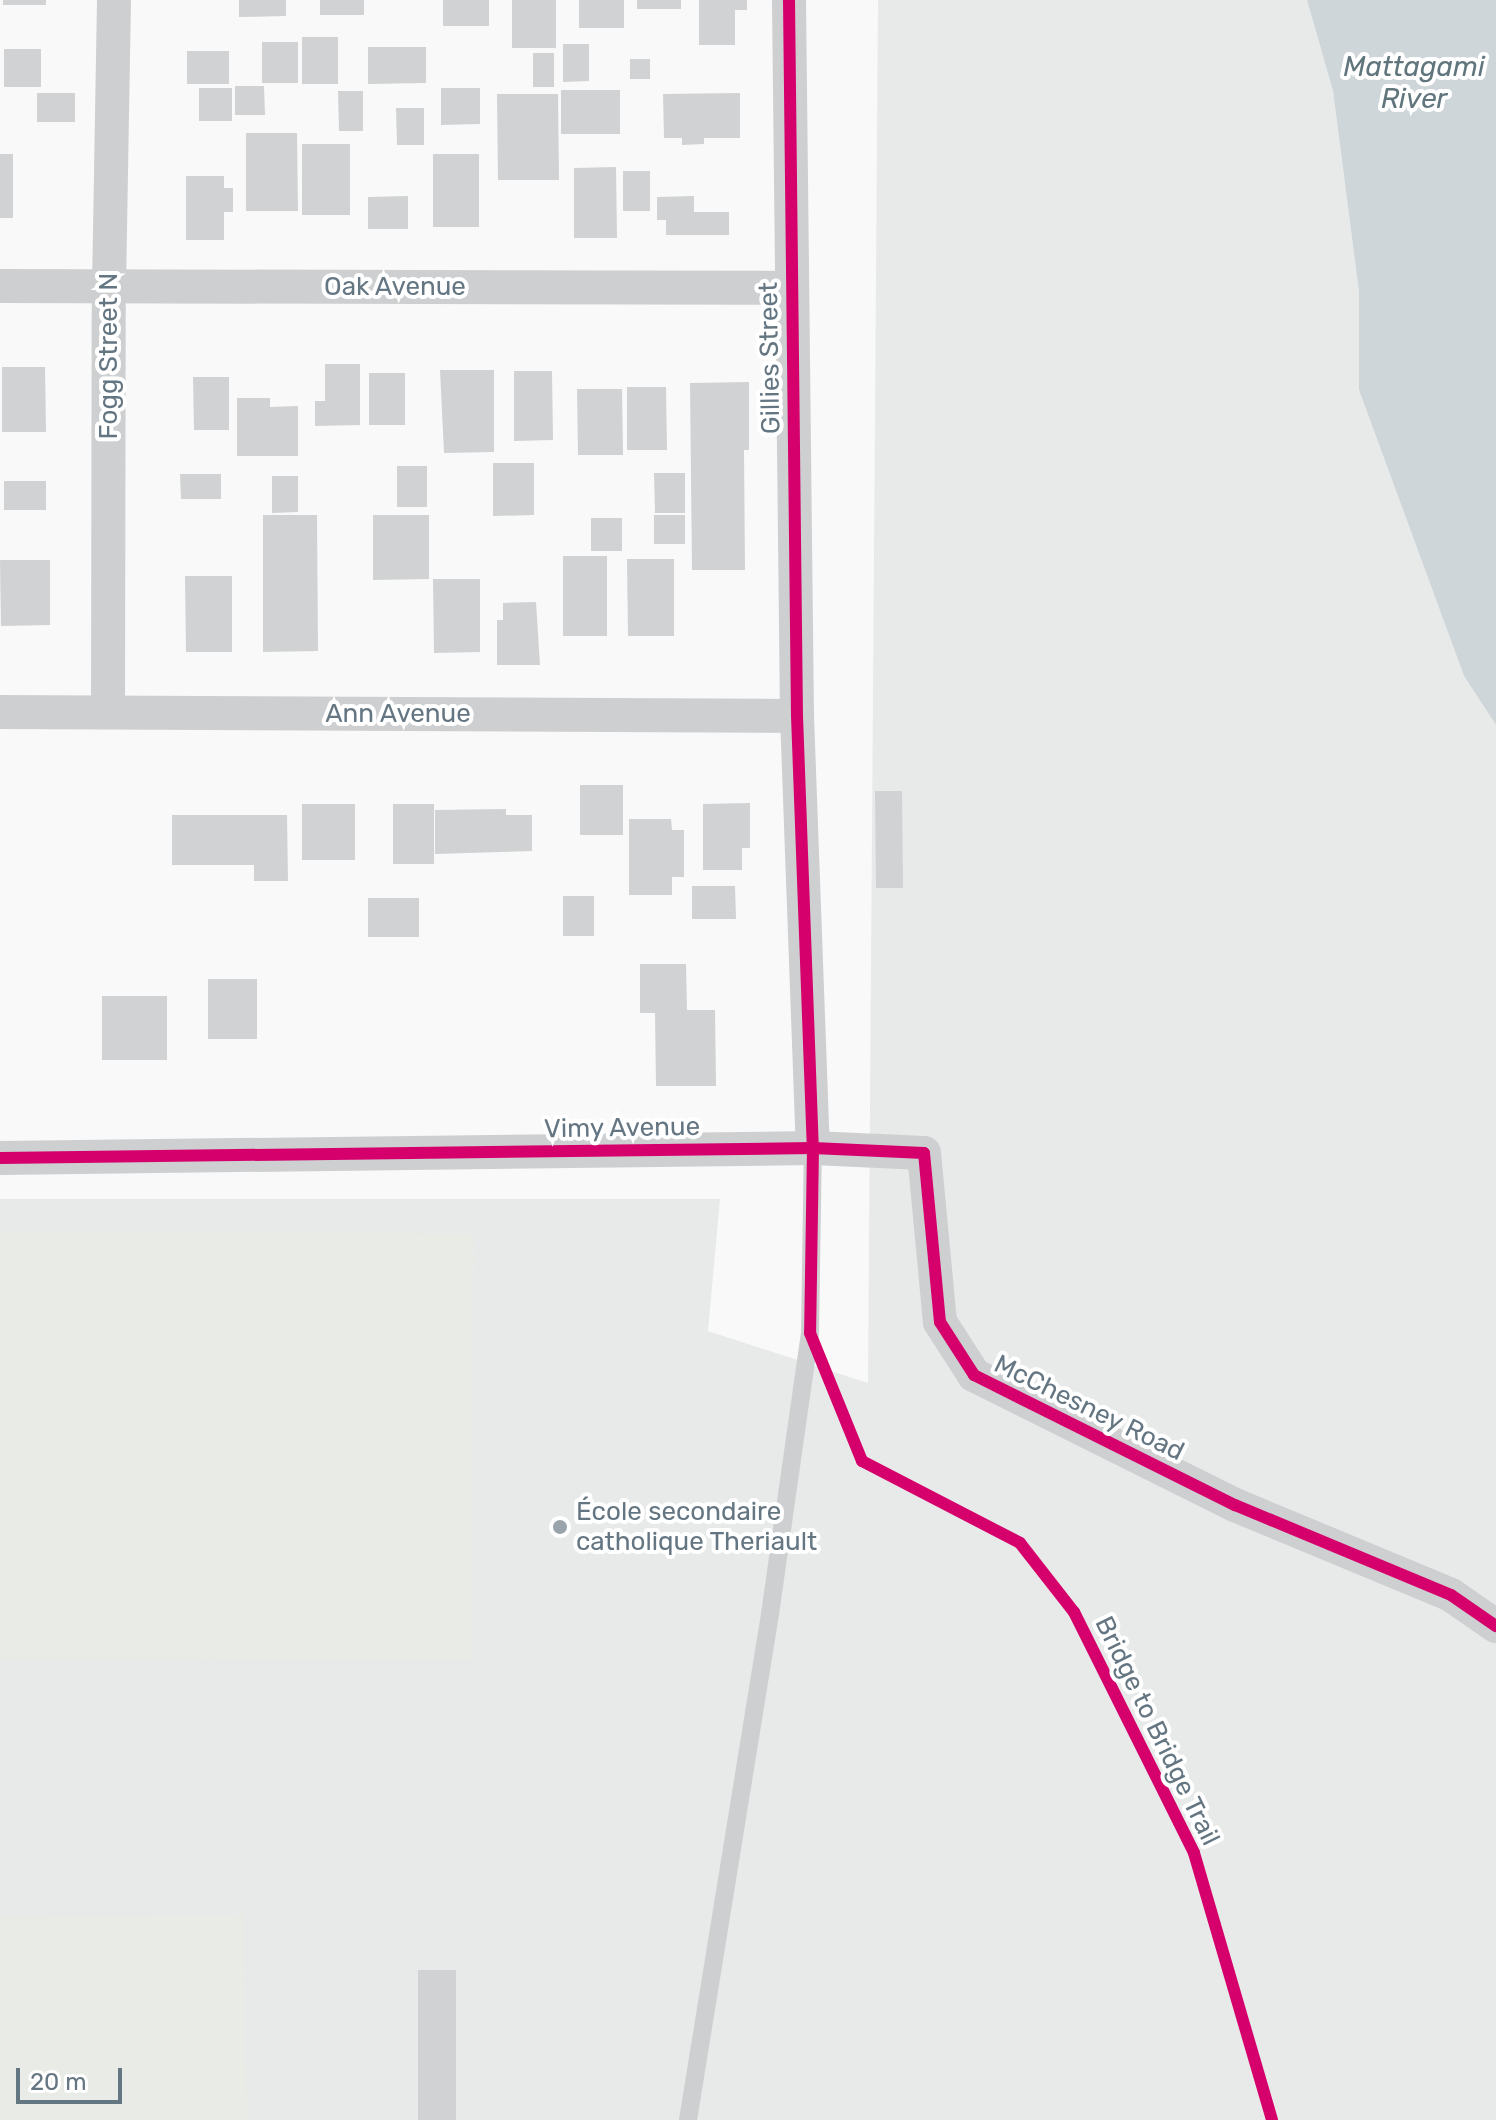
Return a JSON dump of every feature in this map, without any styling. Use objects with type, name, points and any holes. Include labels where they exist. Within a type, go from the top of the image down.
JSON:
[{"type":"street","name":"Fogg Street N","points":[[108,712],[109,287],[114,0]]},
{"type":"street","name":"Gillies Street","points":[[789,0],[797,716]]},
{"type":"street","name":"Oak Avenue","points":[[0,286],[791,288]]},
{"type":"street","name":"Ann Avenue","points":[[0,712],[797,716]]},
{"type":"street","points":[[797,716],[813,1148]]},
{"type":"street","name":"Vimy Avenue","points":[[0,1158],[813,1148]]},
{"type":"street","name":"McChesney Road","points":[[813,1148],[924,1153],[933,1274],[940,1322],[974,1375],[1235,1505],[1451,1595],[1496,1626]]},
{"type":"lane","points":[[688,2120],[770,1614],[810,1333],[813,1148]]},
{"type":"shaded area","points":[[878,0],[1307,0],[1333,91],[1359,292],[1359,390],[1464,676],[1496,725],[1496,2120],[0,2120],[0,1199],[720,1199],[708,1331],[868,1383]]},
{"type":"shaded area","points":[[0,1231],[474,1234],[471,1660],[0,1658]]},
{"type":"shaded area","points":[[243,1914],[247,2120],[0,2120],[0,1918]]},
{"type":"water","name":"Mattagami River","points":[[1307,0],[1496,0],[1496,725],[1464,676],[1359,390],[1359,292],[1333,91]]},
{"type":"building","points":[[3,0],[46,0],[46,5],[3,5]]},
{"type":"building","points":[[239,0],[286,0],[286,16],[239,17]]},
{"type":"building","points":[[320,0],[364,0],[364,15],[320,15]]},
{"type":"building","points":[[443,0],[489,0],[489,26],[443,26]]},
{"type":"building","points":[[512,0],[556,0],[556,48],[512,48]]},
{"type":"building","points":[[579,0],[624,0],[624,28],[579,28]]},
{"type":"building","points":[[637,0],[681,0],[681,9],[637,9]]},
{"type":"building","points":[[699,0],[747,0],[747,10],[735,10],[735,45],[699,45]]},
{"type":"building","points":[[302,37],[338,37],[338,84],[302,84]]},
{"type":"building","points":[[262,42],[298,42],[298,83],[262,83]]},
{"type":"building","points":[[563,44],[589,44],[589,81],[563,82]]},
{"type":"building","points":[[368,47],[426,47],[426,83],[368,84]]},
{"type":"building","points":[[4,49],[41,49],[41,87],[4,87]]},
{"type":"building","points":[[187,51],[229,51],[229,84],[187,84]]},
{"type":"building","points":[[533,53],[554,53],[554,87],[533,87]]},
{"type":"building","points":[[630,59],[650,59],[650,79],[630,79]]},
{"type":"building","points":[[235,86],[264,86],[265,115],[235,115]]},
{"type":"building","points":[[199,88],[232,88],[232,121],[199,121]]},
{"type":"building","points":[[441,88],[480,88],[480,124],[441,125]]},
{"type":"building","points":[[561,90],[620,90],[620,134],[561,134]]},
{"type":"building","points":[[338,91],[363,91],[363,131],[339,131]]},
{"type":"building","points":[[37,93],[75,93],[75,122],[37,122]]},
{"type":"building","points":[[740,93],[740,138],[704,138],[704,144],[682,145],[682,138],[664,138],[663,94]]},
{"type":"building","points":[[497,94],[558,94],[559,180],[498,180]]},
{"type":"building","points":[[396,108],[424,108],[424,145],[397,145]]},
{"type":"building","points":[[246,133],[297,133],[298,211],[246,211]]},
{"type":"building","points":[[302,144],[350,144],[350,215],[302,215]]},
{"type":"building","points":[[0,154],[13,154],[13,218],[0,218]]},
{"type":"building","points":[[433,154],[479,154],[479,227],[433,227]]},
{"type":"building","points":[[616,167],[617,238],[574,238],[574,168]]},
{"type":"building","points":[[623,171],[650,171],[650,211],[623,211]]},
{"type":"building","points":[[186,176],[224,176],[224,188],[233,188],[233,212],[224,212],[224,240],[186,240]]},
{"type":"building","points":[[408,196],[408,229],[368,229],[368,197]]},
{"type":"building","points":[[694,196],[694,212],[729,212],[729,235],[666,235],[666,220],[657,220],[657,197]]},
{"type":"building","points":[[325,364],[360,364],[360,425],[315,426],[315,401],[325,401]]},
{"type":"building","points":[[2,367],[45,367],[46,432],[2,432]]},
{"type":"building","points":[[440,370],[494,370],[494,452],[444,453]]},
{"type":"building","points":[[514,371],[552,371],[553,440],[514,441]]},
{"type":"building","points":[[369,373],[405,373],[405,425],[369,425]]},
{"type":"building","points":[[193,377],[229,377],[229,430],[194,430]]},
{"type":"building","points":[[749,382],[749,450],[744,450],[745,570],[692,570],[690,383]]},
{"type":"building","points":[[627,387],[666,387],[667,450],[627,450]]},
{"type":"building","points":[[577,389],[622,389],[623,455],[578,455]]},
{"type":"building","points":[[237,398],[270,398],[270,407],[298,406],[298,456],[237,456]]},
{"type":"building","points":[[493,463],[534,463],[534,515],[493,516]]},
{"type":"building","points":[[397,466],[427,466],[427,507],[397,507]]},
{"type":"building","points":[[654,473],[685,473],[685,513],[655,513]]},
{"type":"building","points":[[180,474],[221,474],[221,499],[181,499]]},
{"type":"building","points":[[272,476],[298,476],[298,512],[272,513]]},
{"type":"building","points":[[4,481],[46,481],[46,510],[4,510]]},
{"type":"building","points":[[263,515],[317,515],[318,651],[263,652]]},
{"type":"building","points":[[373,515],[429,515],[429,579],[373,580]]},
{"type":"building","points":[[654,515],[685,515],[685,544],[654,544]]},
{"type":"building","points":[[591,518],[622,518],[622,551],[591,551]]},
{"type":"building","points":[[563,556],[607,556],[607,636],[563,636]]},
{"type":"building","points":[[627,559],[674,559],[674,636],[628,636]]},
{"type":"building","points":[[0,560],[50,560],[50,625],[1,626]]},
{"type":"building","points":[[185,576],[232,576],[232,652],[186,652]]},
{"type":"building","points":[[433,579],[480,579],[480,652],[434,653]]},
{"type":"building","points":[[536,602],[540,665],[497,665],[497,620],[503,620],[503,603]]},
{"type":"building","points":[[580,785],[623,785],[623,835],[580,835]]},
{"type":"building","points":[[875,791],[902,791],[903,888],[876,888]]},
{"type":"building","points":[[750,803],[750,848],[742,848],[742,870],[703,870],[703,804]]},
{"type":"building","points":[[302,804],[355,804],[355,860],[302,860]]},
{"type":"building","points":[[393,804],[434,804],[434,864],[393,864]]},
{"type":"building","points":[[506,809],[506,815],[532,815],[532,851],[435,854],[435,810]]},
{"type":"building","points":[[172,815],[287,815],[288,881],[254,881],[254,865],[172,865]]},
{"type":"building","points":[[629,819],[671,819],[672,830],[684,830],[684,877],[672,877],[672,895],[629,895]]},
{"type":"building","points":[[692,886],[735,886],[736,919],[692,919]]},
{"type":"building","points":[[563,896],[594,896],[594,936],[563,936]]},
{"type":"building","points":[[368,898],[419,898],[419,937],[368,937]]},
{"type":"building","points":[[640,964],[686,964],[687,1010],[715,1010],[716,1086],[656,1086],[655,1013],[640,1013]]},
{"type":"building","points":[[208,979],[257,979],[257,1039],[208,1039]]},
{"type":"building","points":[[102,996],[167,996],[167,1060],[102,1060]]},
{"type":"building","points":[[418,1970],[456,1970],[456,2120],[418,2120]]},
{"type":"cycle path","name":"Bridge to Bridge Trail","points":[[789,0],[797,716],[813,1148],[810,1333],[862,1461],[1020,1543],[1074,1612],[1194,1853],[1272,2120]]},
{"type":"cycle path","points":[[0,1158],[813,1148],[924,1153],[940,1322],[974,1375],[1235,1505],[1451,1595],[1496,1626]]},
{"type":"place","name":"École secondaire catholique Theriault","points":[[560,1527]]}]
